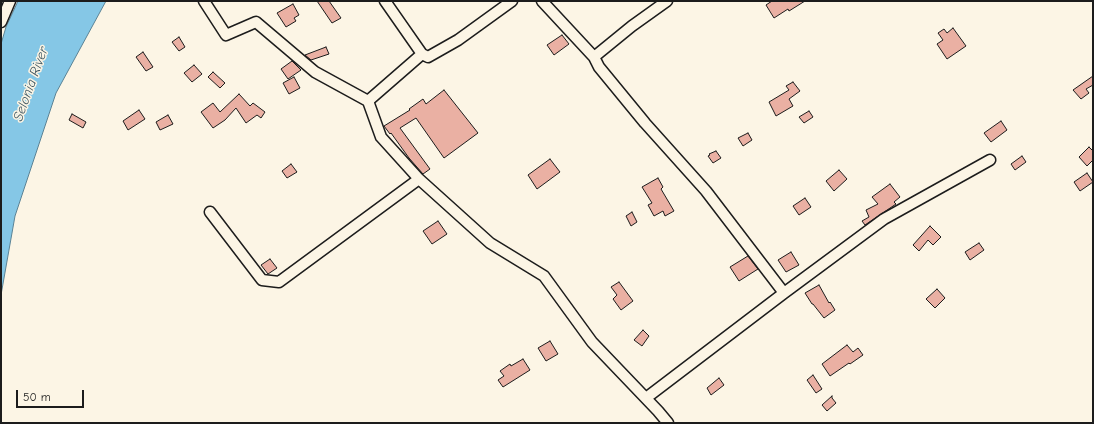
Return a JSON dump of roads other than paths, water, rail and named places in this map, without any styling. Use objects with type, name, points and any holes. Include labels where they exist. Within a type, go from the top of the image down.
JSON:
[{"type":"street","points":[[1,22],[10,1]]},
{"type":"street","points":[[204,1],[226,35],[256,22],[315,72],[368,100],[381,136],[418,179],[490,243],[544,276],[592,342],[668,423]]},
{"type":"street","points":[[385,1],[422,54],[428,57],[458,40],[512,1]]},
{"type":"street","points":[[542,1],[594,57],[599,67],[706,192],[784,293]]},
{"type":"street","points":[[594,57],[632,26],[667,1]]},
{"type":"street","points":[[368,100],[422,54]]},
{"type":"street","points":[[646,398],[884,219],[990,160]]},
{"type":"street","points":[[210,212],[262,280],[279,282],[418,179]]},
{"type":"water","name":"Selonia River","points":[[18,1],[106,1],[56,93],[15,216],[1,295],[1,44],[6,27]]}]
